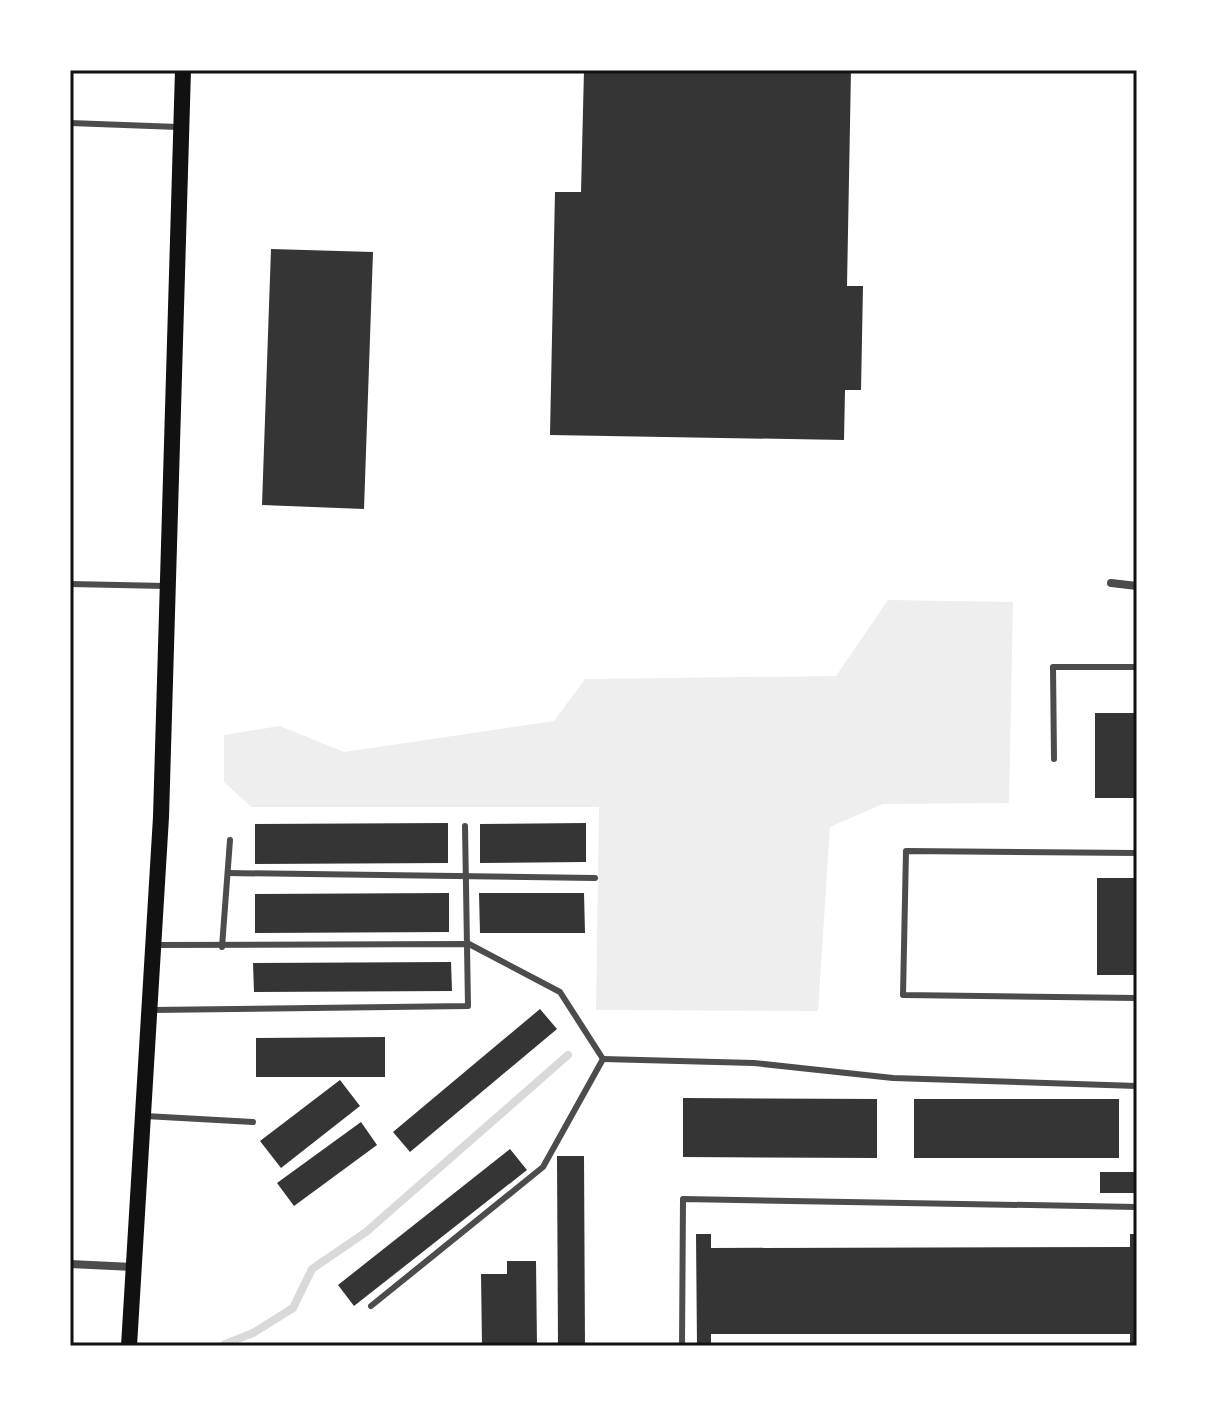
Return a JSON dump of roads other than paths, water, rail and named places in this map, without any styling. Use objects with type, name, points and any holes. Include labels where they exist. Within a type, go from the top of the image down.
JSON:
[{"type":"main road","points":[[129,1346],[155,945],[169,586],[183,70]]},
{"type":"street","points":[[1111,583],[1137,586]]},
{"type":"street","points":[[70,1264],[135,1267]]},
{"type":"lane","points":[[70,123],[182,128]]},
{"type":"lane","points":[[70,584],[169,586]]},
{"type":"lane","points":[[1054,759],[1053,667],[1137,667]]},
{"type":"lane","points":[[151,1010],[468,1006],[465,826]]},
{"type":"lane","points":[[222,947],[230,840]]},
{"type":"lane","points":[[1137,853],[906,851],[903,995],[1137,998]]},
{"type":"lane","points":[[228,873],[595,878]]},
{"type":"lane","points":[[155,945],[469,944],[560,992],[603,1059]]},
{"type":"lane","points":[[603,1059],[754,1063],[893,1078],[1137,1086]]},
{"type":"lane","points":[[371,1306],[543,1167],[603,1059]]},
{"type":"lane","points":[[145,1116],[253,1122]]},
{"type":"lane","points":[[682,1346],[683,1199],[1137,1207]]},
{"type":"waterway","points":[[225,1344],[253,1333],[293,1308],[312,1269],[366,1232],[568,1055]]}]
